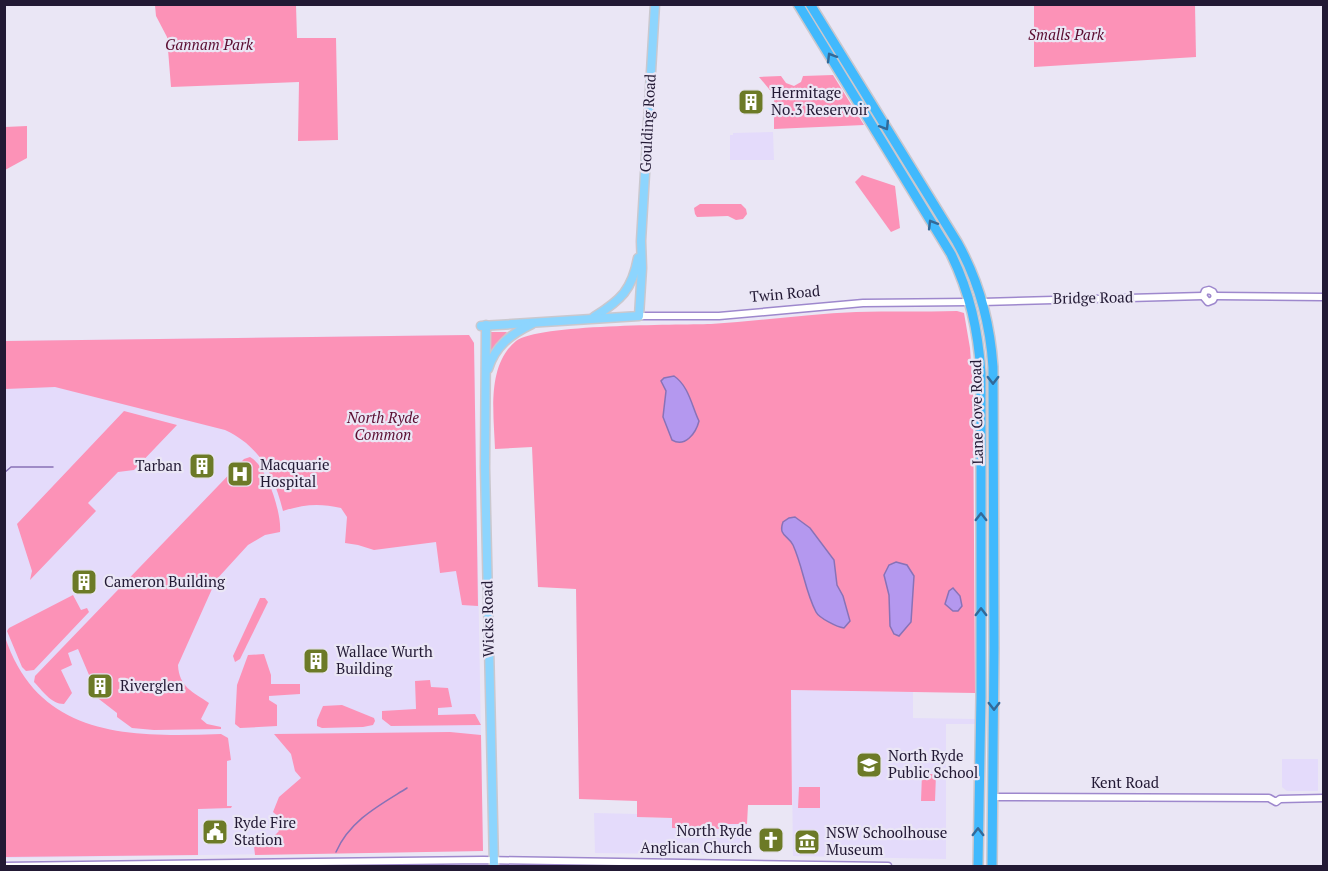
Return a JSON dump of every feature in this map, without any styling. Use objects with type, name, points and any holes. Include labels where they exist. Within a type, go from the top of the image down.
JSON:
[{"type":"highway","name":"Lane Cove Road","points":[[798,4],[951,254],[971,302],[979,345],[981,373],[978,867]]},
{"type":"highway","name":"Lane Cove Road","points":[[810,4],[957,242],[975,278],[991,338],[994,648],[992,867]]},
{"type":"highway","name":"Twin Road","points":[[971,302],[982,302]]},
{"type":"highway","points":[[981,648],[994,648]]},
{"type":"highway","name":"Kent Road","points":[[979,797],[993,797]]},
{"type":"main road","name":"Goulding Road","points":[[636,316],[642,268],[641,241],[655,4]]},
{"type":"main road","name":"Goulding Road","points":[[591,319],[621,298],[632,283],[641,241]]},
{"type":"main road","points":[[636,268],[636,316]]},
{"type":"main road","name":"Twin Road","points":[[483,326],[636,316]]},
{"type":"main road","points":[[484,376],[492,358],[504,341],[534,322]]},
{"type":"main road","name":"Wicks Road","points":[[483,326],[493,863]]},
{"type":"street","name":"Bridge Road","points":[[982,302],[1203,296],[1204,292],[1209,290],[1214,292],[1215,296],[1323,297]]},
{"type":"street","name":"Twin Road","points":[[636,316],[719,316],[863,303],[971,302]]},
{"type":"street","name":"Kent Road","points":[[993,797],[1272,798],[1276,802],[1280,799],[1323,798]]},
{"type":"street","points":[[4,866],[493,863],[888,867]]},
{"type":"shaded area","points":[[773,132],[774,160],[730,160],[730,135],[733,133]]},
{"type":"shaded area","name":"Macquarie Hospital","points":[[469,335],[474,343],[483,851],[5,858],[4,341]]},
{"type":"shaded area","points":[[674,376],[687,391],[699,421],[693,434],[681,442],[672,440],[663,417],[666,391],[661,381]]},
{"type":"shaded area","points":[[795,517],[810,528],[834,560],[837,585],[843,596],[850,621],[844,628],[821,617],[812,604],[793,545],[782,530],[783,522]]},
{"type":"shaded area","points":[[896,562],[907,565],[914,576],[911,622],[899,636],[894,634],[890,626],[889,595],[884,575],[889,565]]},
{"type":"shaded area","points":[[953,588],[960,596],[962,606],[958,611],[953,611],[945,604],[949,591]]},
{"type":"shaded area","name":"North Ryde Public School","points":[[791,690],[913,692],[913,718],[975,719],[975,724],[946,724],[946,859],[793,856]]},
{"type":"shaded area","points":[[1282,759],[1318,759],[1318,791],[1287,791],[1282,787]]},
{"type":"shaded area","points":[[594,813],[672,818],[673,828],[723,829],[724,824],[747,824],[749,855],[595,853]]},
{"type":"green space","name":"Gannam Park","points":[[155,5],[296,5],[297,38],[336,38],[338,140],[298,141],[299,82],[171,87],[167,37],[156,16]]},
{"type":"green space","name":"Smalls Park","points":[[1034,5],[1195,5],[1196,57],[1034,67]]},
{"type":"green space","points":[[833,75],[864,125],[774,129],[774,95],[759,77],[781,76],[786,83],[794,86],[801,82],[803,76]]},
{"type":"green space","points":[[27,126],[27,158],[5,170],[5,127]]},
{"type":"green space","points":[[862,175],[895,186],[900,228],[891,232],[855,182]]},
{"type":"green space","points":[[700,204],[741,204],[747,214],[743,219],[736,220],[728,216],[697,217],[694,208]]},
{"type":"green space","points":[[957,311],[964,313],[970,348],[973,390],[975,693],[791,690],[792,805],[748,805],[747,824],[724,824],[724,829],[672,828],[672,818],[637,817],[637,801],[579,799],[576,589],[538,587],[532,447],[495,449],[494,392],[496,377],[506,351],[516,341],[529,335],[578,328],[711,324],[856,312]]},
{"type":"green space","points":[[491,332],[507,332],[490,353]]},
{"type":"green space","name":"North Ryde Common","points":[[469,335],[474,343],[478,606],[462,605],[456,571],[440,573],[436,542],[374,550],[345,543],[347,517],[341,508],[312,505],[283,511],[275,485],[264,463],[248,444],[225,430],[55,387],[5,389],[5,341]]},
{"type":"green space","points":[[124,411],[177,425],[134,470],[118,472],[88,503],[96,511],[30,580],[32,571],[17,524]]},
{"type":"green space","points":[[250,457],[262,470],[272,491],[279,514],[280,532],[265,535],[248,545],[216,580],[178,665],[184,684],[209,703],[201,719],[221,729],[132,728],[95,696],[108,688],[103,678],[92,682],[78,649],[68,653],[72,665],[61,670],[72,693],[64,704],[55,702],[47,696],[34,682],[35,676],[244,459]]},
{"type":"green space","points":[[73,595],[81,610],[87,608],[89,612],[34,670],[26,671],[22,667],[7,631]]},
{"type":"green space","points":[[260,598],[265,598],[268,602],[240,659],[235,662],[233,656]]},
{"type":"green space","points":[[5,637],[20,671],[40,696],[65,713],[92,725],[122,732],[221,734],[228,738],[231,760],[227,761],[227,806],[232,806],[231,808],[198,809],[198,855],[5,857]]},
{"type":"green space","points":[[264,654],[271,675],[271,684],[300,684],[300,694],[269,696],[269,700],[277,705],[277,726],[240,728],[235,724],[237,685],[248,655]]},
{"type":"green space","points":[[430,680],[431,687],[448,688],[452,707],[438,708],[438,715],[475,714],[481,725],[391,726],[382,719],[382,711],[416,709],[415,681]]},
{"type":"green space","points":[[342,705],[374,718],[373,725],[322,728],[317,726],[323,706]]},
{"type":"green space","points":[[450,732],[481,735],[483,851],[255,855],[254,846],[262,837],[268,842],[279,831],[275,826],[281,819],[273,812],[279,797],[301,778],[295,771],[291,754],[274,734]]},
{"type":"green space","points":[[922,774],[936,774],[935,801],[921,801]]},
{"type":"green space","points":[[799,787],[820,787],[820,808],[798,808]]},
{"type":"waterway","points":[[4,473],[11,467],[53,467]]},
{"type":"waterway","points":[[336,852],[357,822],[407,788]]},
{"type":"place","name":"Hermitage No.3 Reservoir","points":[[751,102]]},
{"type":"place","name":"Tarban","points":[[202,466]]},
{"type":"place","name":"Macquarie Hospital","points":[[240,474]]},
{"type":"place","name":"Cameron Building","points":[[84,582]]},
{"type":"place","name":"Wallace Wurth Building","points":[[316,661]]},
{"type":"place","name":"Riverglen","points":[[100,686]]},
{"type":"place","name":"North Ryde Public School","points":[[869,765]]},
{"type":"place","name":"Ryde Fire Station","points":[[215,832]]},
{"type":"place","name":"North Ryde Anglican Church","points":[[771,840]]},
{"type":"place","name":"NSW Schoolhouse Museum","points":[[807,842]]}]
